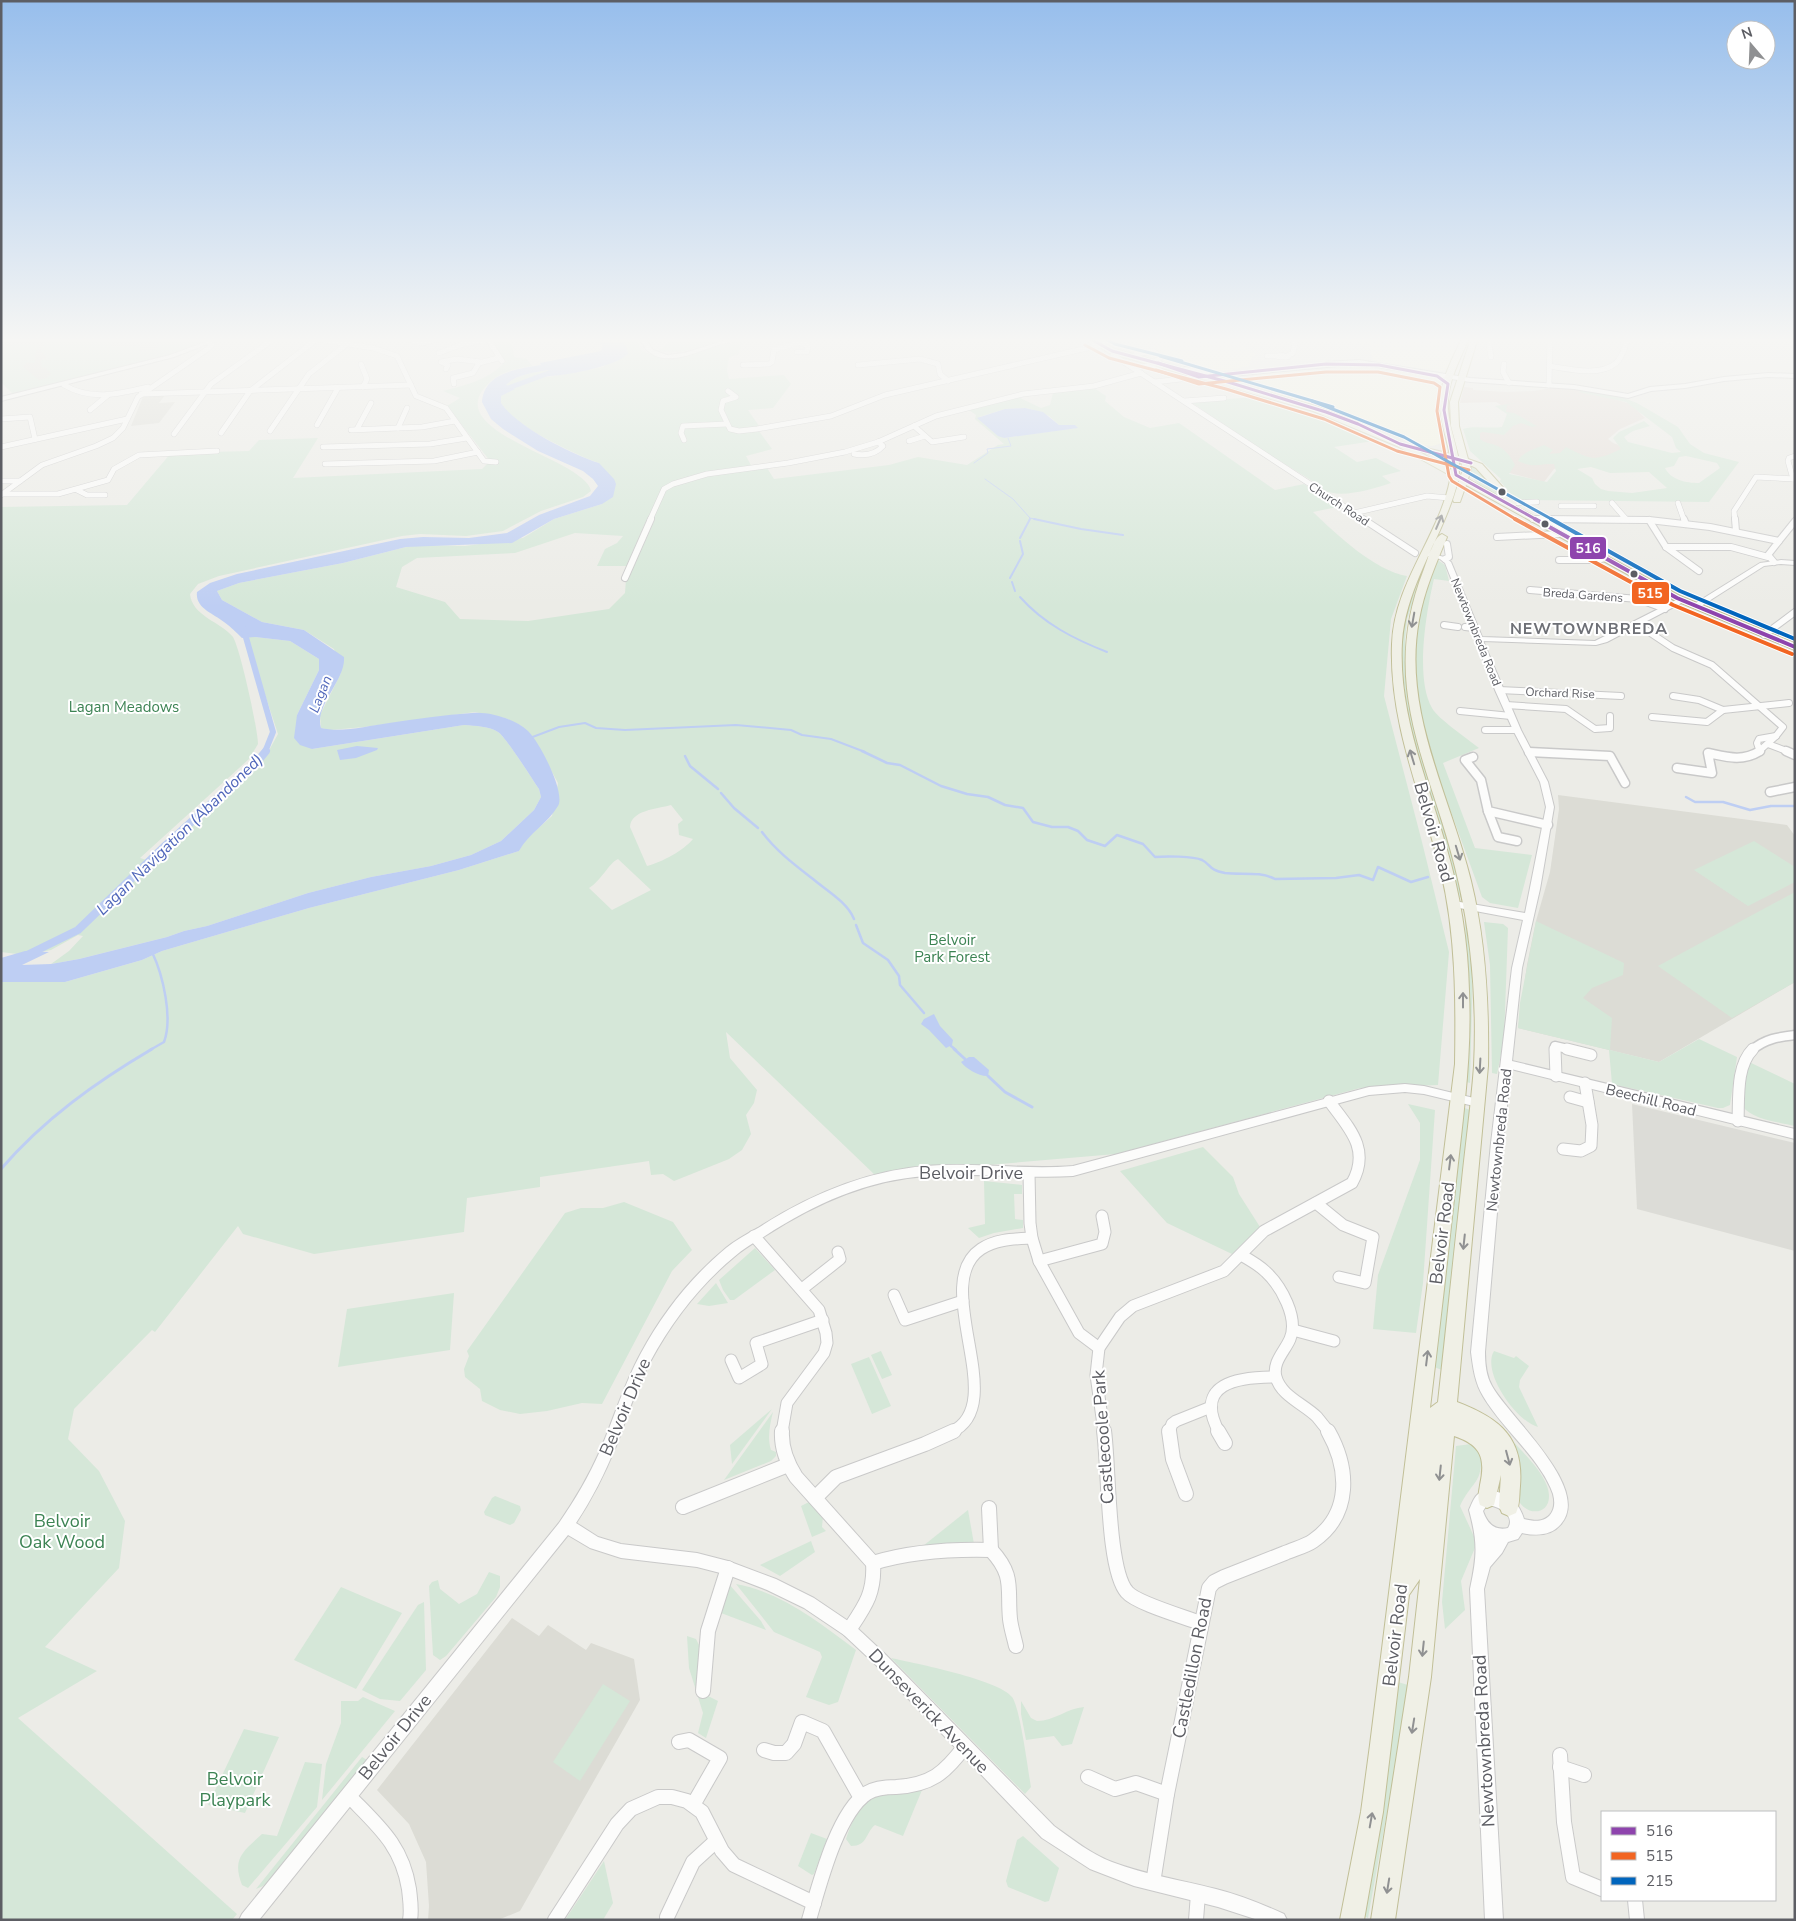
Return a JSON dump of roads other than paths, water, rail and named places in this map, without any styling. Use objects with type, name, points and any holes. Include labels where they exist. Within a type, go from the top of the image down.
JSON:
[{"type":"highway","points":[[1430,555],[1456,475],[1447,428]]},
{"type":"highway","points":[[1430,555],[1465,480],[1467,470],[1456,428]]},
{"type":"highway","points":[[1453,457],[1465,460],[1482,469],[1508,503]]},
{"type":"highway","points":[[1456,475],[1560,534],[1683,600],[1795,648]]},
{"type":"highway","points":[[1461,491],[1470,490],[1486,493]]},
{"type":"highway","name":"Belvoir Road","points":[[1383,1920],[1420,1677],[1458,1098],[1462,1064],[1462,963],[1454,904],[1439,843],[1404,732],[1396,675],[1397,639],[1402,610],[1430,555]]},
{"type":"highway","name":"Belvoir Road","points":[[1352,1920],[1372,1812],[1400,1593],[1415,1567],[1478,1103],[1481,1057],[1478,959],[1470,907],[1458,855],[1419,733],[1411,686],[1410,644],[1416,608],[1430,555]]},
{"type":"highway","points":[[1437,1414],[1465,1413],[1485,1425],[1503,1444],[1510,1458],[1510,1506]]},
{"type":"highway","points":[[1437,1414],[1479,1438],[1488,1446],[1493,1461],[1491,1483],[1487,1498]]},
{"type":"main road","points":[[1362,428],[1400,444],[1456,475]]},
{"type":"main road","points":[[1400,444],[1453,457]]},
{"type":"main road","points":[[1438,466],[1438,463],[1424,455],[1431,452],[1447,451],[1451,447]]},
{"type":"street","points":[[32,428],[34,439]]},
{"type":"street","points":[[1,447],[87,428]]},
{"type":"street","points":[[2,495],[36,469],[107,441],[124,428]]},
{"type":"street","points":[[174,434],[179,428]]},
{"type":"street","points":[[221,433],[225,428]]},
{"type":"street","points":[[351,430],[406,428]]},
{"type":"street","points":[[460,428],[486,462],[496,462]]},
{"type":"street","points":[[683,428],[681,433],[684,440]]},
{"type":"street","points":[[731,428],[733,430],[765,428]]},
{"type":"street","points":[[625,578],[664,490],[680,482],[707,474],[829,456],[878,442],[910,428]]},
{"type":"street","points":[[916,428],[934,442],[964,437]]},
{"type":"street","name":"Church Road","points":[[1224,428],[1354,513],[1430,555]]},
{"type":"street","points":[[913,440],[924,436]]},
{"type":"street","points":[[323,447],[430,444],[467,438]]},
{"type":"street","points":[[857,454],[878,452],[883,446],[878,442]]},
{"type":"street","points":[[2,495],[58,494],[77,490],[108,480],[114,469],[139,455],[217,451]]},
{"type":"street","points":[[324,464],[434,461],[478,452]]},
{"type":"street","points":[[774,471],[776,468],[831,461],[833,459],[829,456]]},
{"type":"street","points":[[1736,531],[1734,514],[1736,508],[1756,477],[1794,479],[1788,461],[1789,458],[1795,456]]},
{"type":"street","points":[[112,472],[122,472]]},
{"type":"street","points":[[1,480],[20,481]]},
{"type":"street","points":[[77,490],[90,496],[105,495]]},
{"type":"street","points":[[1354,513],[1427,496],[1448,498]]},
{"type":"street","points":[[1508,503],[1537,502]]},
{"type":"street","points":[[1612,503],[1626,519]]},
{"type":"street","points":[[1678,503],[1686,524]]},
{"type":"street","points":[[1561,506],[1594,506]]},
{"type":"street","points":[[1576,506],[1586,519]]},
{"type":"street","points":[[1531,518],[1649,520],[1736,531],[1779,541]]},
{"type":"street","points":[[1546,518],[1594,546]]},
{"type":"street","points":[[1649,520],[1666,547],[1699,571]]},
{"type":"street","points":[[1768,556],[1795,521]]},
{"type":"street","points":[[1497,538],[1560,534]]},
{"type":"street","name":"Newtownbreda Road","points":[[1430,555],[1449,557],[1447,544]]},
{"type":"street","points":[[1666,547],[1731,547],[1768,556],[1774,562]]},
{"type":"street","name":"Newtownbreda Road","points":[[1430,555],[1449,564],[1466,627],[1478,639],[1517,730],[1544,782],[1549,799],[1548,825],[1523,936],[1514,988],[1481,1306],[1478,1352],[1479,1368],[1488,1393],[1502,1415],[1552,1477],[1562,1501],[1562,1508],[1558,1516],[1546,1527],[1533,1528],[1518,1525]]},
{"type":"street","points":[[1559,560],[1594,560],[1605,558]]},
{"type":"street","points":[[1695,606],[1758,566],[1774,562],[1795,563]]},
{"type":"street","name":"Breda Gardens","points":[[1530,590],[1638,599],[1664,609]]},
{"type":"street","points":[[1478,639],[1596,643],[1683,600]]},
{"type":"street","points":[[1764,635],[1795,612]]},
{"type":"street","points":[[1637,624],[1673,648],[1712,665],[1783,727],[1760,752],[1746,759],[1708,753],[1712,773],[1677,768]]},
{"type":"street","points":[[1444,625],[1466,627]]},
{"type":"street","name":"Orchard Rise","points":[[1499,690],[1621,696]]},
{"type":"street","points":[[1674,696],[1699,700],[1722,710],[1789,703]]},
{"type":"street","name":"Newtownbreda Road","points":[[1506,705],[1566,708],[1576,714],[1586,725],[1600,730],[1610,728],[1610,716]]},
{"type":"street","points":[[1460,710],[1511,716]]},
{"type":"street","points":[[1652,717],[1707,722],[1722,710]]},
{"type":"street","points":[[1485,730],[1517,730]]},
{"type":"street","points":[[1404,732],[1419,733]]},
{"type":"street","points":[[1760,752],[1757,743],[1759,739],[1776,736]]},
{"type":"street","points":[[1768,744],[1795,755]]},
{"type":"street","points":[[1529,752],[1610,756],[1625,783]]},
{"type":"street","points":[[1473,757],[1465,760],[1482,780],[1485,804],[1498,836],[1517,841]]},
{"type":"street","points":[[1770,792],[1795,788]]},
{"type":"street","points":[[1488,811],[1548,825]]},
{"type":"street","points":[[1454,904],[1528,917]]},
{"type":"street","points":[[1509,913],[1523,936]]},
{"type":"street","points":[[1738,1121],[1741,1069],[1746,1056],[1760,1043],[1770,1038],[1795,1035]]},
{"type":"street","points":[[1556,1076],[1555,1046],[1590,1055]]},
{"type":"street","name":"Beechill Road","points":[[1507,1064],[1795,1134]]},
{"type":"street","points":[[1563,1149],[1579,1152],[1587,1150],[1591,1146],[1592,1125],[1585,1083]]},
{"type":"street","name":"Belvoir Drive","points":[[248,1920],[567,1526],[600,1468],[637,1374],[667,1322],[703,1278],[727,1254],[766,1227],[803,1206],[830,1194],[874,1180],[922,1171],[946,1170],[1029,1174],[1054,1173],[1085,1168],[1369,1091],[1405,1088],[1424,1090],[1478,1103]]},
{"type":"street","points":[[1570,1097],[1588,1102]]},
{"type":"street","name":"Castlecoole Park","points":[[1200,1623],[1142,1601],[1127,1593],[1121,1582],[1113,1547],[1106,1443],[1096,1375],[1099,1348],[1120,1317],[1133,1306],[1224,1271],[1264,1231],[1352,1183],[1359,1174],[1362,1163],[1360,1148],[1329,1101]]},
{"type":"street","points":[[1029,1174],[1032,1238],[1040,1261],[1079,1333],[1099,1348]]},
{"type":"street","points":[[1316,1203],[1343,1225],[1373,1238],[1365,1283],[1339,1277]]},
{"type":"street","points":[[1040,1261],[1102,1244],[1105,1232],[1102,1216]]},
{"type":"street","points":[[754,1236],[802,1289],[819,1310],[823,1320],[827,1343],[824,1353],[787,1403],[782,1437],[788,1465],[796,1477],[816,1497],[873,1564],[872,1591],[867,1604],[849,1630]]},
{"type":"street","points":[[816,1497],[836,1477],[925,1444],[956,1430],[966,1420],[972,1412],[975,1391],[963,1301],[964,1274],[972,1258],[980,1250],[995,1241],[1032,1238]]},
{"type":"street","points":[[802,1289],[840,1259],[838,1252]]},
{"type":"street","points":[[1225,1443],[1212,1422],[1210,1407],[1212,1397],[1218,1388],[1228,1382],[1257,1376],[1275,1377],[1277,1361],[1293,1330],[1292,1318],[1269,1275],[1241,1254]]},
{"type":"street","points":[[894,1294],[905,1320],[963,1301]]},
{"type":"street","points":[[731,1360],[739,1378],[762,1364],[756,1343],[823,1320]]},
{"type":"street","points":[[1293,1330],[1334,1341]]},
{"type":"street","name":"Castledillon Road","points":[[1153,1883],[1167,1794],[1200,1623],[1209,1588],[1214,1582],[1312,1542],[1330,1528],[1341,1509],[1344,1496],[1343,1466],[1334,1441],[1317,1417],[1281,1386],[1275,1377]]},
{"type":"street","points":[[1186,1494],[1169,1444],[1168,1431],[1171,1425],[1180,1419],[1210,1407]]},
{"type":"street","points":[[683,1507],[788,1465]]},
{"type":"street","points":[[1483,1562],[1497,1548],[1503,1538],[1513,1534],[1518,1525],[1510,1506],[1499,1499],[1487,1498],[1482,1500],[1476,1510],[1480,1523],[1491,1534],[1503,1538]]},
{"type":"street","points":[[989,1508],[991,1550],[1003,1562],[1006,1569],[1012,1597],[1011,1623],[1016,1646]]},
{"type":"street","name":"Newtownbreda Road","points":[[1480,1523],[1484,1544],[1478,1597],[1494,1920]]},
{"type":"street","name":"Dunseverick Avenue","points":[[567,1526],[595,1543],[621,1551],[687,1558],[728,1568],[770,1584],[810,1604],[849,1630],[881,1660],[1048,1832],[1071,1849],[1088,1860],[1114,1872],[1241,1905],[1278,1920]]},
{"type":"street","points":[[873,1564],[916,1552],[946,1549],[991,1550]]},
{"type":"street","points":[[703,1691],[706,1680],[707,1639],[712,1616],[728,1568]]},
{"type":"street","points":[[764,1750],[777,1756],[786,1754],[792,1748],[802,1722],[822,1731],[861,1798]]},
{"type":"street","points":[[679,1742],[690,1740],[720,1758],[693,1805]]},
{"type":"street","points":[[809,1920],[847,1814],[861,1798],[881,1788],[916,1785],[932,1781],[948,1768],[965,1746]]},
{"type":"street","points":[[1584,1775],[1560,1761],[1564,1822],[1573,1877],[1601,1889]]},
{"type":"street","points":[[1088,1777],[1115,1789],[1136,1782],[1167,1794]]},
{"type":"street","points":[[349,1796],[380,1825],[395,1845],[408,1874],[410,1920]]},
{"type":"street","points":[[555,1920],[617,1824],[631,1809],[658,1796],[672,1797],[693,1805],[702,1812],[716,1840],[734,1865],[814,1903]]},
{"type":"street","points":[[667,1917],[693,1862],[716,1840]]},
{"type":"street","points":[[1196,1920],[1198,1894]]},
{"type":"street","points":[[1635,1901],[1637,1920]]},
{"type":"water","name":"Lagan","points":[[501,428],[529,428],[546,439],[599,463],[614,479],[616,484],[613,497],[602,504],[554,519],[512,543],[406,547],[343,563],[239,583],[217,591],[222,600],[262,622],[304,630],[344,657],[340,675],[322,711],[321,728],[337,730],[430,717],[479,713],[494,715],[523,727],[538,745],[555,779],[559,799],[558,806],[549,818],[519,851],[459,870],[309,908],[162,951],[142,960],[65,982],[1,982],[1,958],[25,951],[49,952],[22,965],[51,964],[79,959],[207,926],[308,893],[371,877],[431,866],[471,855],[501,841],[534,810],[541,797],[539,789],[502,735],[490,729],[464,725],[312,749],[300,745],[294,738],[297,715],[319,670],[319,659],[290,641],[255,637],[242,638],[227,624],[206,610],[197,598],[197,592],[210,583],[237,574],[400,539],[423,537],[469,538],[507,533],[539,515],[590,496],[598,486],[583,471],[538,451]]},
{"type":"water","points":[[988,428],[1078,428],[1004,438],[998,436]]},
{"type":"water","points":[[357,746],[378,748],[356,758],[340,760],[337,750]]},
{"type":"water","points":[[934,1014],[940,1026],[953,1040],[952,1045],[946,1048],[921,1024],[924,1019]]},
{"type":"water","points":[[969,1057],[974,1057],[989,1070],[988,1076],[977,1074],[963,1065],[961,1062]]},
{"type":"waterway","points":[[974,463],[988,453],[987,449],[1011,446],[1008,438]]},
{"type":"waterway","points":[[985,479],[1013,499],[1030,518]]},
{"type":"waterway","points":[[1030,518],[1039,520]]},
{"type":"waterway","points":[[1020,538],[1030,519]]},
{"type":"waterway","points":[[1034,519],[1081,529],[1123,535]]},
{"type":"waterway","points":[[1010,578],[1023,554],[1020,541]]},
{"type":"waterway","points":[[1012,582],[1015,591]]},
{"type":"waterway","points":[[1020,597],[1029,607],[1060,630],[1107,652]]},
{"type":"waterway","name":"Lagan Navigation (Abandoned)","points":[[243,627],[273,732],[265,752]]},
{"type":"waterway","points":[[530,738],[559,727],[585,723],[596,728],[625,730],[736,725],[791,730],[802,735],[831,739],[865,752]]},
{"type":"waterway","name":"Lagan Navigation (Abandoned)","points":[[25,956],[78,930],[166,845],[257,762],[266,751]]},
{"type":"waterway","points":[[862,751],[887,763],[900,765],[941,786],[967,794],[988,797],[1005,805],[1023,808],[1033,822],[1052,827],[1068,827],[1078,831],[1087,840],[1105,846],[1117,835],[1143,844],[1155,857],[1198,859],[1220,872],[1257,874],[1275,879],[1336,878],[1359,875],[1373,880],[1378,867],[1411,882],[1428,877]]},
{"type":"waterway","points":[[685,756],[690,766],[718,789]]},
{"type":"waterway","points":[[721,793],[734,808],[758,828]]},
{"type":"waterway","points":[[1686,797],[1695,802],[1723,802],[1750,810],[1771,806],[1795,806]]},
{"type":"waterway","points":[[762,832],[786,857],[842,902],[854,919]]},
{"type":"waterway","points":[[856,925],[863,943],[888,960],[899,976],[900,985],[924,1013]]},
{"type":"waterway","points":[[150,1050],[164,1042],[167,1032],[166,997],[160,972],[152,952]]},
{"type":"waterway","points":[[951,1046],[956,1050]]},
{"type":"waterway","points":[[1,1169],[53,1118],[91,1088],[152,1049]]},
{"type":"waterway","points":[[954,1049],[965,1059]]},
{"type":"waterway","points":[[988,1076],[1005,1092],[1032,1107]]},
{"type":"district","name":"NEWTOWNBREDA","points":[[1589,628]]},
{"type":"park label","name":"Lagan Meadows","points":[[124,707]]},
{"type":"park label","name":"Belvoir Park Forest","points":[[952,948]]},
{"type":"park label","name":"Belvoir Oak Wood","points":[[62,1531]]},
{"type":"park label","name":"Belvoir Playpark","points":[[235,1789]]}]
